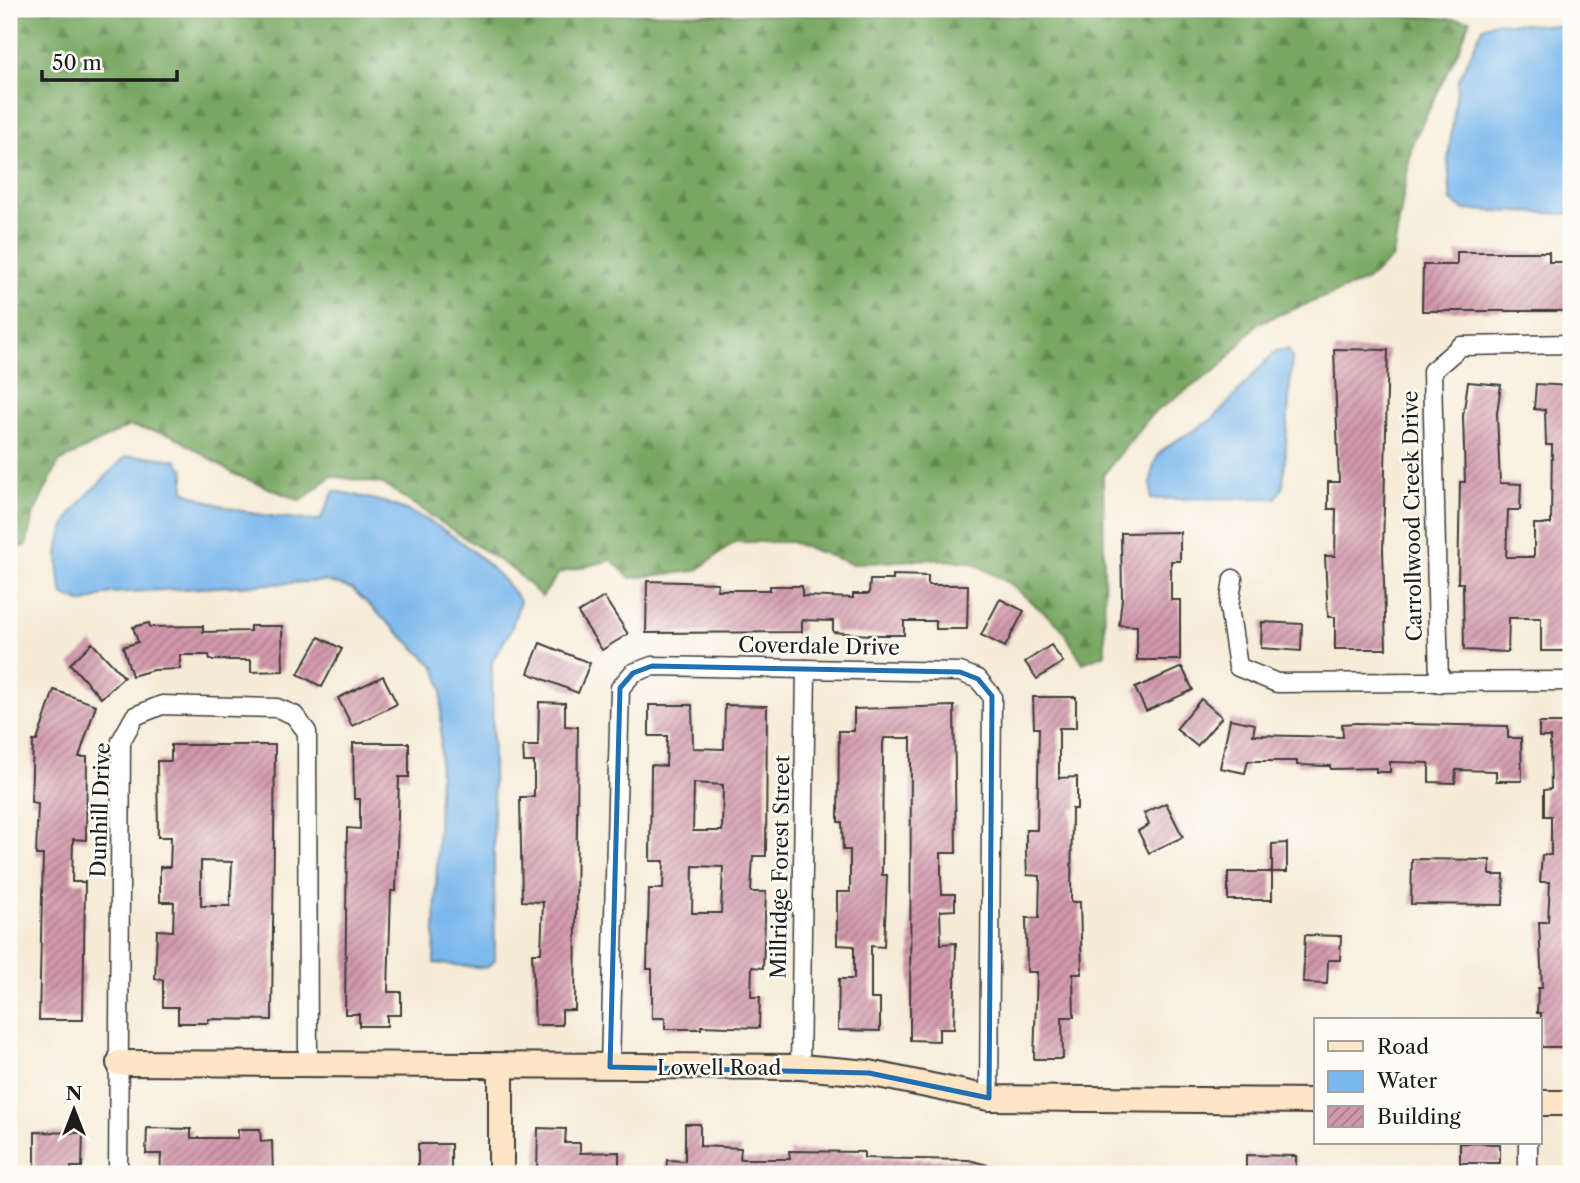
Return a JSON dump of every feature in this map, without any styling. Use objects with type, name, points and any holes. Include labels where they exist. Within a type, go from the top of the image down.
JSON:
[{"type":"street","name":"Carrollwood Creek Drive","points":[[1438,683],[1432,371],[1461,346],[1571,344]]},
{"type":"street","points":[[1233,579],[1229,607],[1238,667],[1277,683],[1571,681]]},
{"type":"street","name":"Coverdale Drive","points":[[610,1067],[620,688],[633,673],[652,666],[960,672],[978,679],[992,696],[989,1098]]},
{"type":"street","name":"Millridge Forest Street","points":[[800,1067],[806,669]]},
{"type":"street","name":"Dunhill Drive","points":[[118,1174],[121,741],[135,716],[162,705],[277,708],[295,715],[307,732],[308,1066]]},
{"type":"street","name":"Lowell Road","points":[[118,1063],[800,1067],[869,1073],[989,1098],[1314,1101]]},
{"type":"street","points":[[501,1067],[501,1174]]},
{"type":"street","points":[[1542,1102],[1571,1103]]},
{"type":"street","points":[[1528,1144],[1528,1174]]},
{"type":"highlighted area","points":[[652,666],[960,672],[978,679],[992,696],[989,1098],[869,1073],[610,1067],[620,688],[633,673]]},
{"type":"green space","points":[[9,9],[1026,16],[1399,15],[1470,20],[1460,47],[1412,144],[1393,257],[1366,281],[1258,323],[1220,367],[1152,414],[1103,475],[1105,654],[1083,663],[1061,627],[1010,584],[971,562],[929,559],[852,564],[791,542],[735,542],[696,571],[630,578],[612,560],[559,573],[542,597],[516,572],[383,484],[331,476],[301,501],[236,475],[172,435],[129,426],[59,462],[34,513],[26,546],[9,547]]},
{"type":"water","points":[[1495,22],[1571,27],[1571,214],[1465,210],[1451,201],[1448,159],[1458,81],[1483,27]]},
{"type":"water","points":[[1288,349],[1292,357],[1283,487],[1276,498],[1151,499],[1152,472],[1161,451],[1212,419],[1276,351]]},
{"type":"water","points":[[145,456],[176,460],[184,470],[184,491],[250,513],[320,520],[334,491],[378,500],[410,512],[446,531],[480,557],[520,601],[511,630],[492,661],[495,960],[486,968],[434,963],[442,689],[435,667],[352,589],[326,581],[110,593],[83,603],[63,595],[58,550],[70,517],[125,457]]},
{"type":"building","points":[[1457,252],[1549,252],[1549,262],[1571,262],[1571,311],[1422,311],[1423,265],[1457,265]]},
{"type":"building","points":[[1334,349],[1388,350],[1383,550],[1386,649],[1335,649],[1335,617],[1328,617],[1325,556],[1335,556],[1336,509],[1328,509],[1328,482],[1339,482]]},
{"type":"building","points":[[1468,382],[1501,385],[1497,413],[1500,483],[1521,484],[1520,510],[1508,510],[1506,557],[1534,557],[1534,524],[1551,524],[1552,445],[1546,445],[1545,410],[1534,409],[1536,384],[1571,386],[1571,651],[1541,651],[1541,618],[1509,618],[1508,652],[1464,650],[1463,583],[1458,583],[1460,482],[1465,482],[1463,416]]},
{"type":"building","points":[[1180,532],[1180,561],[1171,561],[1171,600],[1180,600],[1180,660],[1137,660],[1137,626],[1119,625],[1122,598],[1121,533]]},
{"type":"building","points":[[893,575],[928,576],[928,585],[968,585],[967,629],[936,629],[936,621],[904,621],[904,635],[869,635],[833,632],[833,621],[802,620],[802,632],[646,633],[647,581],[718,583],[717,590],[770,590],[770,586],[802,586],[802,596],[853,598],[853,594],[869,594],[870,580],[893,580]]},
{"type":"building","points":[[604,597],[628,634],[602,650],[578,613]]},
{"type":"building","points":[[1000,599],[1024,611],[1005,647],[981,635]]},
{"type":"building","points":[[1262,622],[1302,624],[1301,651],[1261,648]]},
{"type":"building","points":[[149,623],[150,627],[203,626],[203,632],[250,631],[250,626],[282,626],[283,671],[251,672],[251,660],[210,660],[209,655],[180,655],[180,669],[153,670],[132,676],[123,647],[138,642],[133,627]]},
{"type":"building","points":[[319,637],[342,649],[322,687],[298,674]]},
{"type":"building","points":[[92,643],[124,677],[101,698],[70,664]]},
{"type":"building","points":[[540,643],[590,663],[578,693],[528,673]]},
{"type":"building","points":[[1051,645],[1063,662],[1037,679],[1025,662]]},
{"type":"building","points":[[1182,667],[1193,690],[1146,711],[1135,688]]},
{"type":"building","points":[[383,676],[397,704],[352,726],[338,698]]},
{"type":"building","points":[[54,690],[96,705],[79,757],[87,757],[86,840],[73,839],[72,882],[85,882],[83,1020],[39,1020],[43,855],[36,855],[38,803],[31,802],[33,741],[37,741]]},
{"type":"building","points":[[1033,697],[1076,697],[1076,728],[1059,728],[1059,778],[1077,777],[1077,809],[1072,809],[1071,902],[1080,902],[1082,974],[1073,974],[1074,1017],[1062,1017],[1063,1059],[1034,1059],[1037,972],[1027,972],[1026,918],[1039,918],[1040,876],[1027,875],[1026,853],[1026,830],[1037,830],[1039,728],[1034,728]]},
{"type":"building","points":[[1201,699],[1222,717],[1197,746],[1176,729]]},
{"type":"building","points":[[539,702],[565,703],[565,726],[578,727],[575,1010],[562,1010],[562,1025],[535,1025],[532,953],[541,953],[543,902],[522,901],[520,797],[534,797],[534,762],[524,762],[523,746],[538,746]]},
{"type":"building","points":[[649,705],[692,705],[693,748],[724,749],[725,705],[767,706],[766,856],[753,856],[751,892],[766,892],[763,968],[752,967],[751,997],[760,997],[759,1028],[701,1026],[701,1029],[665,1029],[665,1018],[652,1018],[652,969],[647,969],[649,889],[663,889],[664,861],[650,861],[651,765],[666,766],[667,736],[649,736]],"holes":[[[694,783],[723,785],[722,831],[693,831]],[[693,866],[723,867],[721,913],[692,913]]]},
{"type":"building","points":[[954,706],[956,853],[941,853],[941,877],[942,894],[955,894],[955,910],[940,911],[941,944],[956,943],[954,1029],[939,1029],[939,1041],[910,1040],[911,738],[884,738],[882,875],[887,875],[884,947],[871,946],[871,999],[880,999],[880,1031],[838,1030],[839,979],[854,979],[854,946],[837,945],[837,892],[850,892],[850,850],[843,850],[842,822],[838,822],[839,731],[854,731],[854,709]]},
{"type":"building","points":[[1230,719],[1255,724],[1253,735],[1343,737],[1342,724],[1357,723],[1508,726],[1508,738],[1521,738],[1522,781],[1496,781],[1496,771],[1456,770],[1455,783],[1429,782],[1429,763],[1390,762],[1390,772],[1376,772],[1376,768],[1331,769],[1330,766],[1297,765],[1297,761],[1248,761],[1245,773],[1220,768]]},
{"type":"building","points":[[1539,723],[1571,723],[1571,1047],[1542,1047],[1542,1018],[1541,1013],[1537,1013],[1538,988],[1542,988],[1539,922],[1548,922],[1550,882],[1540,882],[1542,855],[1551,855],[1551,816],[1544,816],[1544,790],[1551,789],[1550,737],[1539,737]]},
{"type":"building","points":[[353,743],[409,743],[409,777],[399,777],[396,891],[391,891],[388,992],[401,992],[401,1015],[387,1015],[387,1026],[359,1026],[359,1014],[345,1014],[347,828],[360,829],[360,799],[354,799]]},
{"type":"building","points":[[171,745],[275,745],[272,1020],[208,1019],[208,1023],[178,1023],[178,1007],[163,1007],[163,980],[155,979],[157,930],[173,931],[174,902],[160,902],[160,867],[170,867],[171,837],[158,837],[157,761],[171,761]],"holes":[[[201,861],[232,862],[230,906],[201,906]]]},
{"type":"building","points":[[1166,803],[1183,837],[1149,853],[1138,831],[1149,825],[1144,813]]},
{"type":"building","points":[[1287,843],[1287,872],[1272,872],[1272,844]]},
{"type":"building","points":[[1412,859],[1490,860],[1490,875],[1504,875],[1503,905],[1411,904]]},
{"type":"building","points":[[1228,872],[1272,872],[1272,900],[1228,900]]},
{"type":"building","points":[[1305,935],[1341,936],[1340,960],[1328,960],[1327,984],[1303,983]]},
{"type":"building","points":[[685,1124],[700,1124],[700,1146],[741,1148],[740,1159],[790,1159],[789,1151],[864,1152],[864,1158],[969,1160],[1006,1170],[1005,1174],[666,1174],[667,1160],[685,1161]]},
{"type":"building","points":[[147,1128],[191,1129],[191,1138],[238,1138],[238,1129],[260,1129],[261,1142],[272,1141],[273,1174],[160,1174],[161,1154],[146,1154]]},
{"type":"building","points":[[538,1128],[566,1129],[565,1143],[580,1143],[580,1153],[619,1152],[619,1174],[537,1172]]},
{"type":"building","points":[[35,1132],[83,1133],[82,1167],[71,1167],[71,1174],[35,1174]]},
{"type":"building","points":[[418,1144],[451,1144],[451,1174],[418,1174]]},
{"type":"building","points":[[1460,1144],[1500,1144],[1500,1163],[1460,1163]]},
{"type":"building","points":[[1246,1155],[1296,1156],[1296,1174],[1246,1174]]}]
